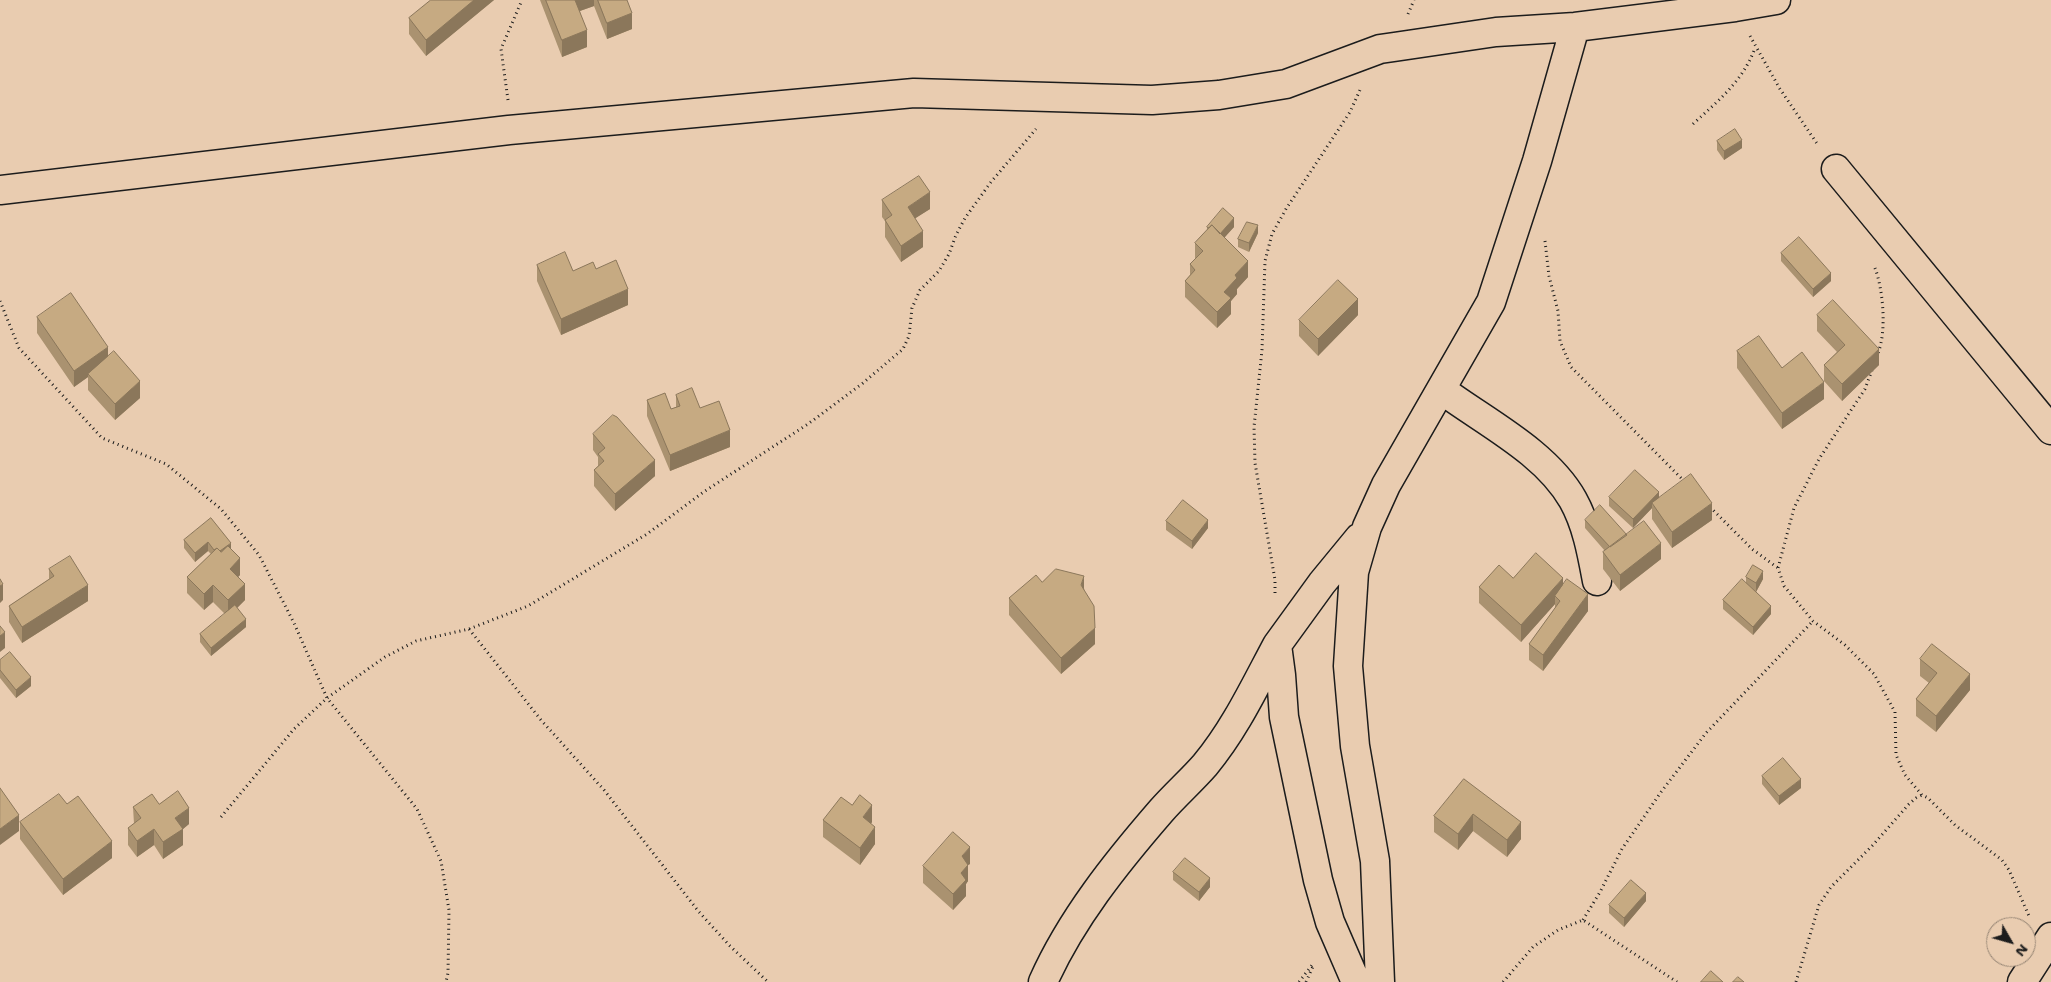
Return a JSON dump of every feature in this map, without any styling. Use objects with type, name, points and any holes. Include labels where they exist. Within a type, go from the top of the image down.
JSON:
[{"type":"street","points":[[0,190],[509,130],[914,93],[1152,100],[1219,95],[1286,84],[1380,49],[1496,32],[1575,27],[1776,0]]},
{"type":"street","points":[[1380,982],[1375,860],[1355,746],[1348,666],[1354,572],[1367,527],[1386,485],[1491,302],[1537,161],[1575,27]]},
{"type":"street","points":[[1836,169],[2051,430]]},
{"type":"street","points":[[1442,390],[1533,454],[1556,478],[1573,500],[1585,529],[1597,581]]},
{"type":"street","points":[[1043,982],[1056,951],[1110,873],[1162,811],[1205,764],[1237,720],[1276,645],[1367,527]]},
{"type":"street","points":[[1276,645],[1281,675],[1284,717],[1318,880],[1330,922],[1356,982]]},
{"type":"street","points":[[2022,982],[2051,937]]},
{"type":"path","points":[[509,130],[506,81],[501,49],[522,0]]},
{"type":"path","points":[[1734,7],[1780,89],[1836,169]]},
{"type":"path","points":[[1692,124],[1732,88],[1750,62],[1755,47]]},
{"type":"path","points":[[1276,645],[1275,580],[1257,472],[1254,428],[1262,350],[1265,261],[1272,234],[1286,209],[1350,112],[1380,49]]},
{"type":"path","points":[[221,816],[294,729],[327,698],[385,657],[416,641],[469,629],[528,606],[647,534],[705,491],[808,424],[863,383],[903,349],[909,336],[912,308],[920,290],[939,271],[965,218],[991,182],[1026,142],[1058,97]]},
{"type":"path","points":[[1545,238],[1549,276],[1558,311],[1560,341],[1571,366],[1686,482]]},
{"type":"path","points":[[1871,259],[1878,276],[1883,317],[1881,345],[1878,354]]},
{"type":"path","points":[[0,301],[19,348],[102,438],[166,464],[221,509],[259,555],[294,623],[327,698],[417,809],[441,861],[449,910],[448,973],[446,982]]},
{"type":"path","points":[[1875,363],[1865,389],[1819,459],[1794,508],[1778,568],[1784,586],[1813,620],[1845,645],[1874,674],[1895,712],[1896,755],[1905,775],[1922,795],[1928,798],[1955,825],[2002,860],[2009,870],[2030,917]]},
{"type":"path","points":[[1705,502],[1752,549],[1778,568]]},
{"type":"path","points":[[1503,982],[1533,947],[1558,930],[1583,920],[1622,849],[1678,770],[1706,734],[1813,620]]},
{"type":"path","points":[[469,629],[541,720],[604,790],[699,912],[730,946],[768,982]]},
{"type":"path","points":[[1796,982],[1819,905],[1831,887],[1910,804],[1922,795]]},
{"type":"path","points":[[1583,920],[1677,982]]},
{"type":"path","points":[[1299,982],[1315,961]]},
{"type":"building","points":[[431,0],[474,0],[426,40],[409,18]]},
{"type":"building","points":[[546,0],[575,0],[587,30],[562,40]]},
{"type":"building","points":[[598,0],[627,0],[632,13],[607,23]]},
{"type":"building","points":[[1735,129],[1742,140],[1724,151],[1717,141]]},
{"type":"building","points":[[919,176],[930,192],[908,207],[923,231],[901,246],[885,220],[892,215],[882,200]]},
{"type":"building","points":[[1223,208],[1234,218],[1220,234],[1212,225],[1209,228],[1207,227]]},
{"type":"building","points":[[1247,222],[1258,225],[1249,243],[1238,239]]},
{"type":"building","points":[[1212,225],[1248,261],[1235,275],[1237,278],[1224,292],[1231,298],[1217,312],[1185,281],[1195,270],[1190,264],[1203,251],[1195,243]]},
{"type":"building","points":[[1799,237],[1831,273],[1813,289],[1781,253]]},
{"type":"building","points":[[565,252],[573,271],[593,262],[596,269],[616,260],[628,289],[561,319],[537,265]]},
{"type":"building","points":[[1338,280],[1358,299],[1318,339],[1299,320]]},
{"type":"building","points":[[71,293],[108,347],[74,371],[37,317]]},
{"type":"building","points":[[1833,300],[1879,349],[1842,384],[1824,365],[1845,345],[1817,315]]},
{"type":"building","points":[[1759,336],[1782,368],[1802,352],[1824,382],[1782,413],[1737,351]]},
{"type":"building","points":[[114,351],[140,381],[115,404],[88,374]]},
{"type":"building","points":[[692,388],[700,408],[719,401],[730,430],[670,455],[647,400],[665,393],[671,409],[680,406],[676,395]]},
{"type":"building","points":[[613,415],[617,417],[655,460],[615,494],[594,470],[604,461],[598,454],[605,448],[593,434]]},
{"type":"building","points":[[1635,470],[1659,492],[1633,519],[1609,497]]},
{"type":"building","points":[[1691,474],[1712,503],[1672,532],[1652,503]]},
{"type":"building","points":[[1183,500],[1208,520],[1192,541],[1166,521]]},
{"type":"building","points":[[1600,505],[1627,535],[1610,547],[1585,520]]},
{"type":"building","points":[[211,518],[231,543],[220,551],[217,548],[214,550],[208,542],[195,553],[184,540]]},
{"type":"building","points":[[1644,521],[1661,543],[1620,575],[1603,552]]},
{"type":"building","points":[[228,546],[240,558],[230,569],[245,584],[228,600],[213,585],[204,594],[187,577],[217,548],[221,552]]},
{"type":"building","points":[[1536,553],[1563,578],[1521,625],[1479,587],[1499,565],[1513,578]]},
{"type":"building","points":[[70,556],[88,585],[22,627],[9,606],[54,576],[49,569]]},
{"type":"building","points":[[1753,565],[1763,571],[1756,583],[1746,577]]},
{"type":"building","points":[[1056,569],[1084,576],[1081,585],[1094,606],[1095,628],[1061,658],[1009,598],[1036,575],[1042,582]]},
{"type":"building","points":[[1567,579],[1588,594],[1543,655],[1529,644],[1560,601],[1555,596]]},
{"type":"building","points":[[1742,579],[1771,606],[1753,627],[1723,600]]},
{"type":"building","points":[[235,605],[246,619],[211,648],[200,634]]},
{"type":"building","points":[[0,626],[5,632],[0,636]]},
{"type":"building","points":[[1932,644],[1970,674],[1936,716],[1916,699],[1937,673],[1920,659]]},
{"type":"building","points":[[10,652],[31,677],[16,690],[0,670],[0,660]]},
{"type":"building","points":[[1783,758],[1801,779],[1779,796],[1762,776]]},
{"type":"building","points":[[1464,779],[1521,822],[1507,840],[1473,814],[1458,834],[1434,816]]},
{"type":"building","points":[[0,788],[19,815],[0,829]]},
{"type":"building","points":[[178,791],[189,808],[175,818],[183,829],[163,842],[154,829],[137,841],[128,828],[141,818],[133,807],[152,794],[159,804]]},
{"type":"building","points":[[59,794],[67,804],[78,796],[112,841],[63,879],[20,822]]},
{"type":"building","points":[[860,795],[872,805],[863,817],[875,827],[860,848],[823,820],[841,797],[852,805]]},
{"type":"building","points":[[953,832],[970,847],[962,856],[968,865],[961,873],[966,880],[953,894],[923,866]]},
{"type":"building","points":[[1185,858],[1210,878],[1199,892],[1173,872]]},
{"type":"building","points":[[1631,880],[1646,893],[1624,918],[1609,905]]},
{"type":"building","points":[[1711,971],[1723,982],[1701,982]]},
{"type":"building","points":[[1738,977],[1744,982],[1733,982]]}]
